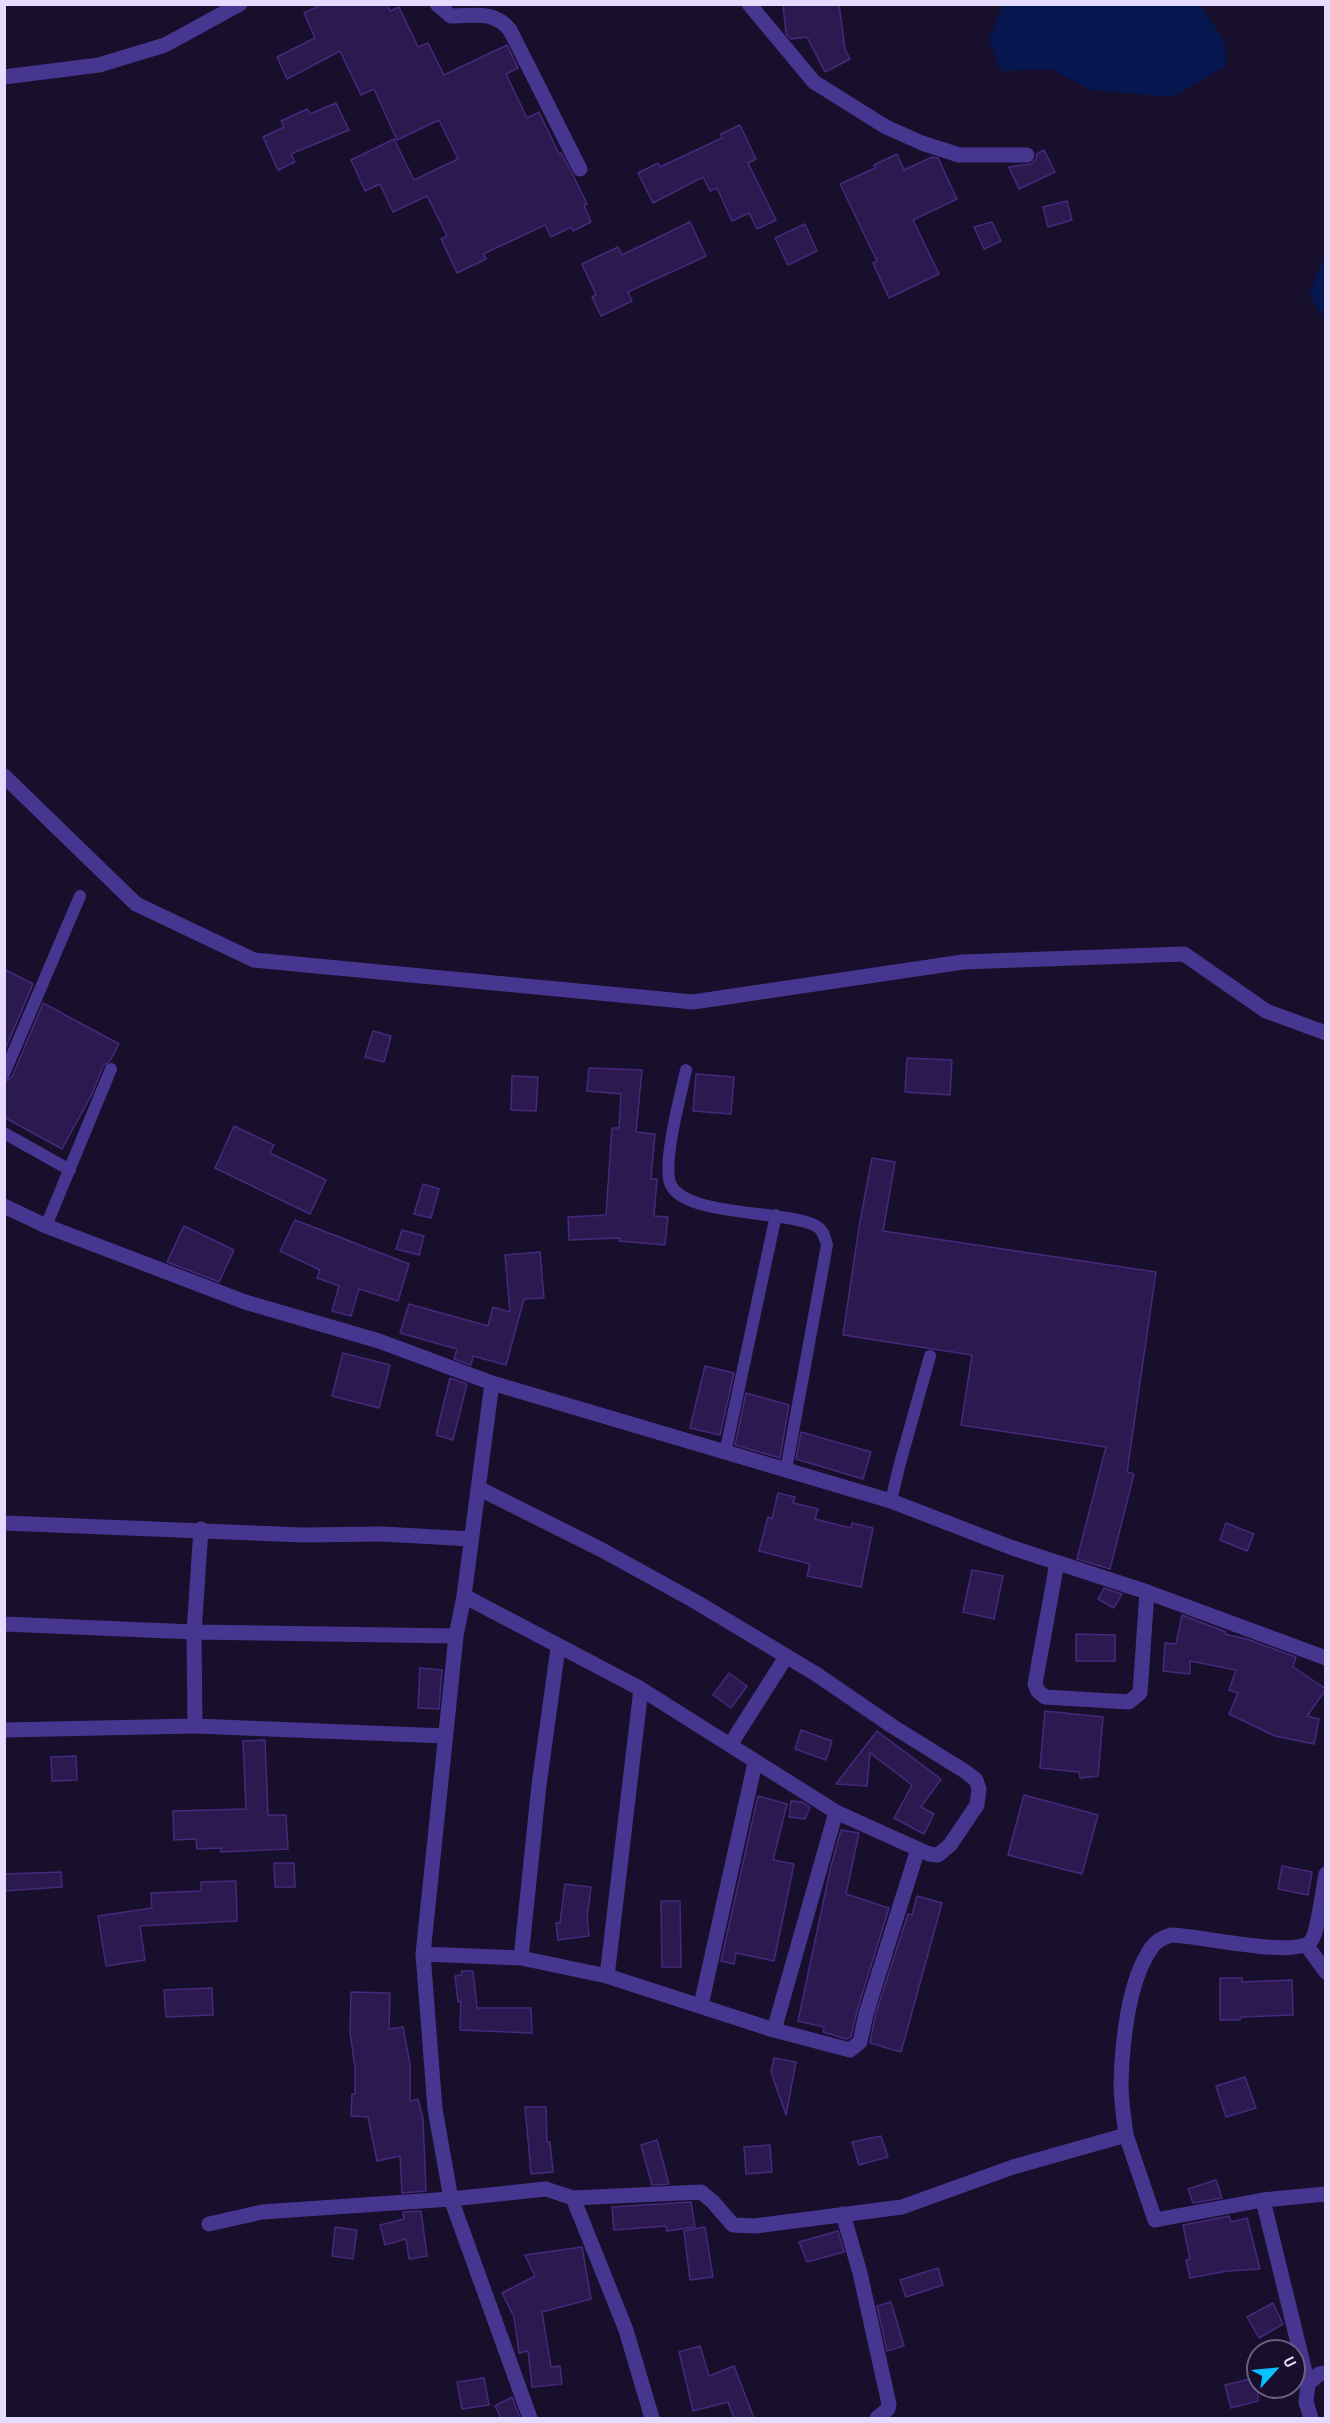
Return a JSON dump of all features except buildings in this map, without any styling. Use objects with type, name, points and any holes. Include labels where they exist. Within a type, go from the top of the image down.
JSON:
[{"type":"street","points":[[4,77],[99,65],[165,45],[240,4]]},
{"type":"street","points":[[437,4],[451,16],[490,16],[502,20],[510,30],[580,168]]},
{"type":"street","points":[[749,4],[814,82],[886,127],[922,143],[959,155],[1027,155]]},
{"type":"street","points":[[4,776],[136,904],[254,960],[693,1002],[963,962],[1184,954],[1266,1011],[1326,1033]]},
{"type":"street","points":[[4,1206],[46,1226],[245,1302],[379,1341],[492,1383],[891,1501],[1010,1547],[1147,1592],[1326,1658]]},
{"type":"street","points":[[492,1383],[464,1596],[456,1636],[423,1954],[435,2109],[451,2199],[530,2418]]},
{"type":"street","points":[[464,1596],[641,1689],[836,1812],[918,1849],[938,1855],[950,1845],[977,1805],[980,1796],[976,1780],[958,1766],[891,1726],[786,1657],[602,1550],[478,1488]]},
{"type":"street","points":[[4,1523],[201,1529],[303,1535],[383,1534],[471,1539]]},
{"type":"street","points":[[195,1726],[194,1632],[201,1529]]},
{"type":"street","points":[[1058,1563],[1035,1684],[1038,1691],[1045,1697],[1129,1702],[1140,1693],[1147,1592]]},
{"type":"street","points":[[4,1624],[194,1632],[456,1636]]},
{"type":"street","points":[[521,1958],[539,1785],[558,1647]]},
{"type":"street","points":[[730,1745],[786,1657]]},
{"type":"street","points":[[606,1976],[641,1689]]},
{"type":"street","points":[[4,1730],[195,1726],[446,1736]]},
{"type":"street","points":[[701,2006],[755,1763]]},
{"type":"street","points":[[774,2030],[836,1812]]},
{"type":"street","points":[[423,1954],[521,1958],[606,1976],[774,2030],[845,2050],[858,2046],[918,1849]]},
{"type":"street","points":[[1326,1874],[1316,1931],[1313,1940],[1307,1946],[1279,1948],[1177,1935],[1164,1937],[1157,1941],[1139,1972],[1129,2011],[1121,2086],[1126,2135],[1155,2220],[1263,2200],[1326,2194]]},
{"type":"street","points":[[1307,1946],[1326,1972]]},
{"type":"street","points":[[209,2224],[261,2212],[451,2199],[546,2189],[573,2198],[701,2192],[733,2225],[754,2226],[902,2207],[980,2178],[1126,2135]]},
{"type":"street","points":[[573,2198],[594,2244],[626,2331],[652,2418]]},
{"type":"street","points":[[1263,2200],[1308,2384],[1306,2402],[1311,2418]]},
{"type":"street","points":[[843,2214],[860,2273],[889,2404],[886,2412],[877,2418]]},
{"type":"street","points":[[1308,2384],[1319,2374],[1326,2373]]},
{"type":"lane","points":[[4,1074],[80,896]]},
{"type":"lane","points":[[46,1226],[111,1070]]},
{"type":"lane","points":[[686,1070],[668,1162],[669,1182],[675,1193],[687,1201],[700,1205],[777,1215],[816,1226],[822,1231],[827,1245],[786,1470]]},
{"type":"lane","points":[[4,1133],[70,1170]]},
{"type":"lane","points":[[725,1453],[777,1215]]},
{"type":"lane","points":[[891,1501],[898,1467],[930,1356]]},
{"type":"shaded area","points":[[1003,5],[1200,5],[1225,42],[1226,66],[1173,97],[1091,90],[1050,69],[1000,71],[989,39]]},
{"type":"shaded area","points":[[1325,252],[1325,319],[1309,296]]}]
